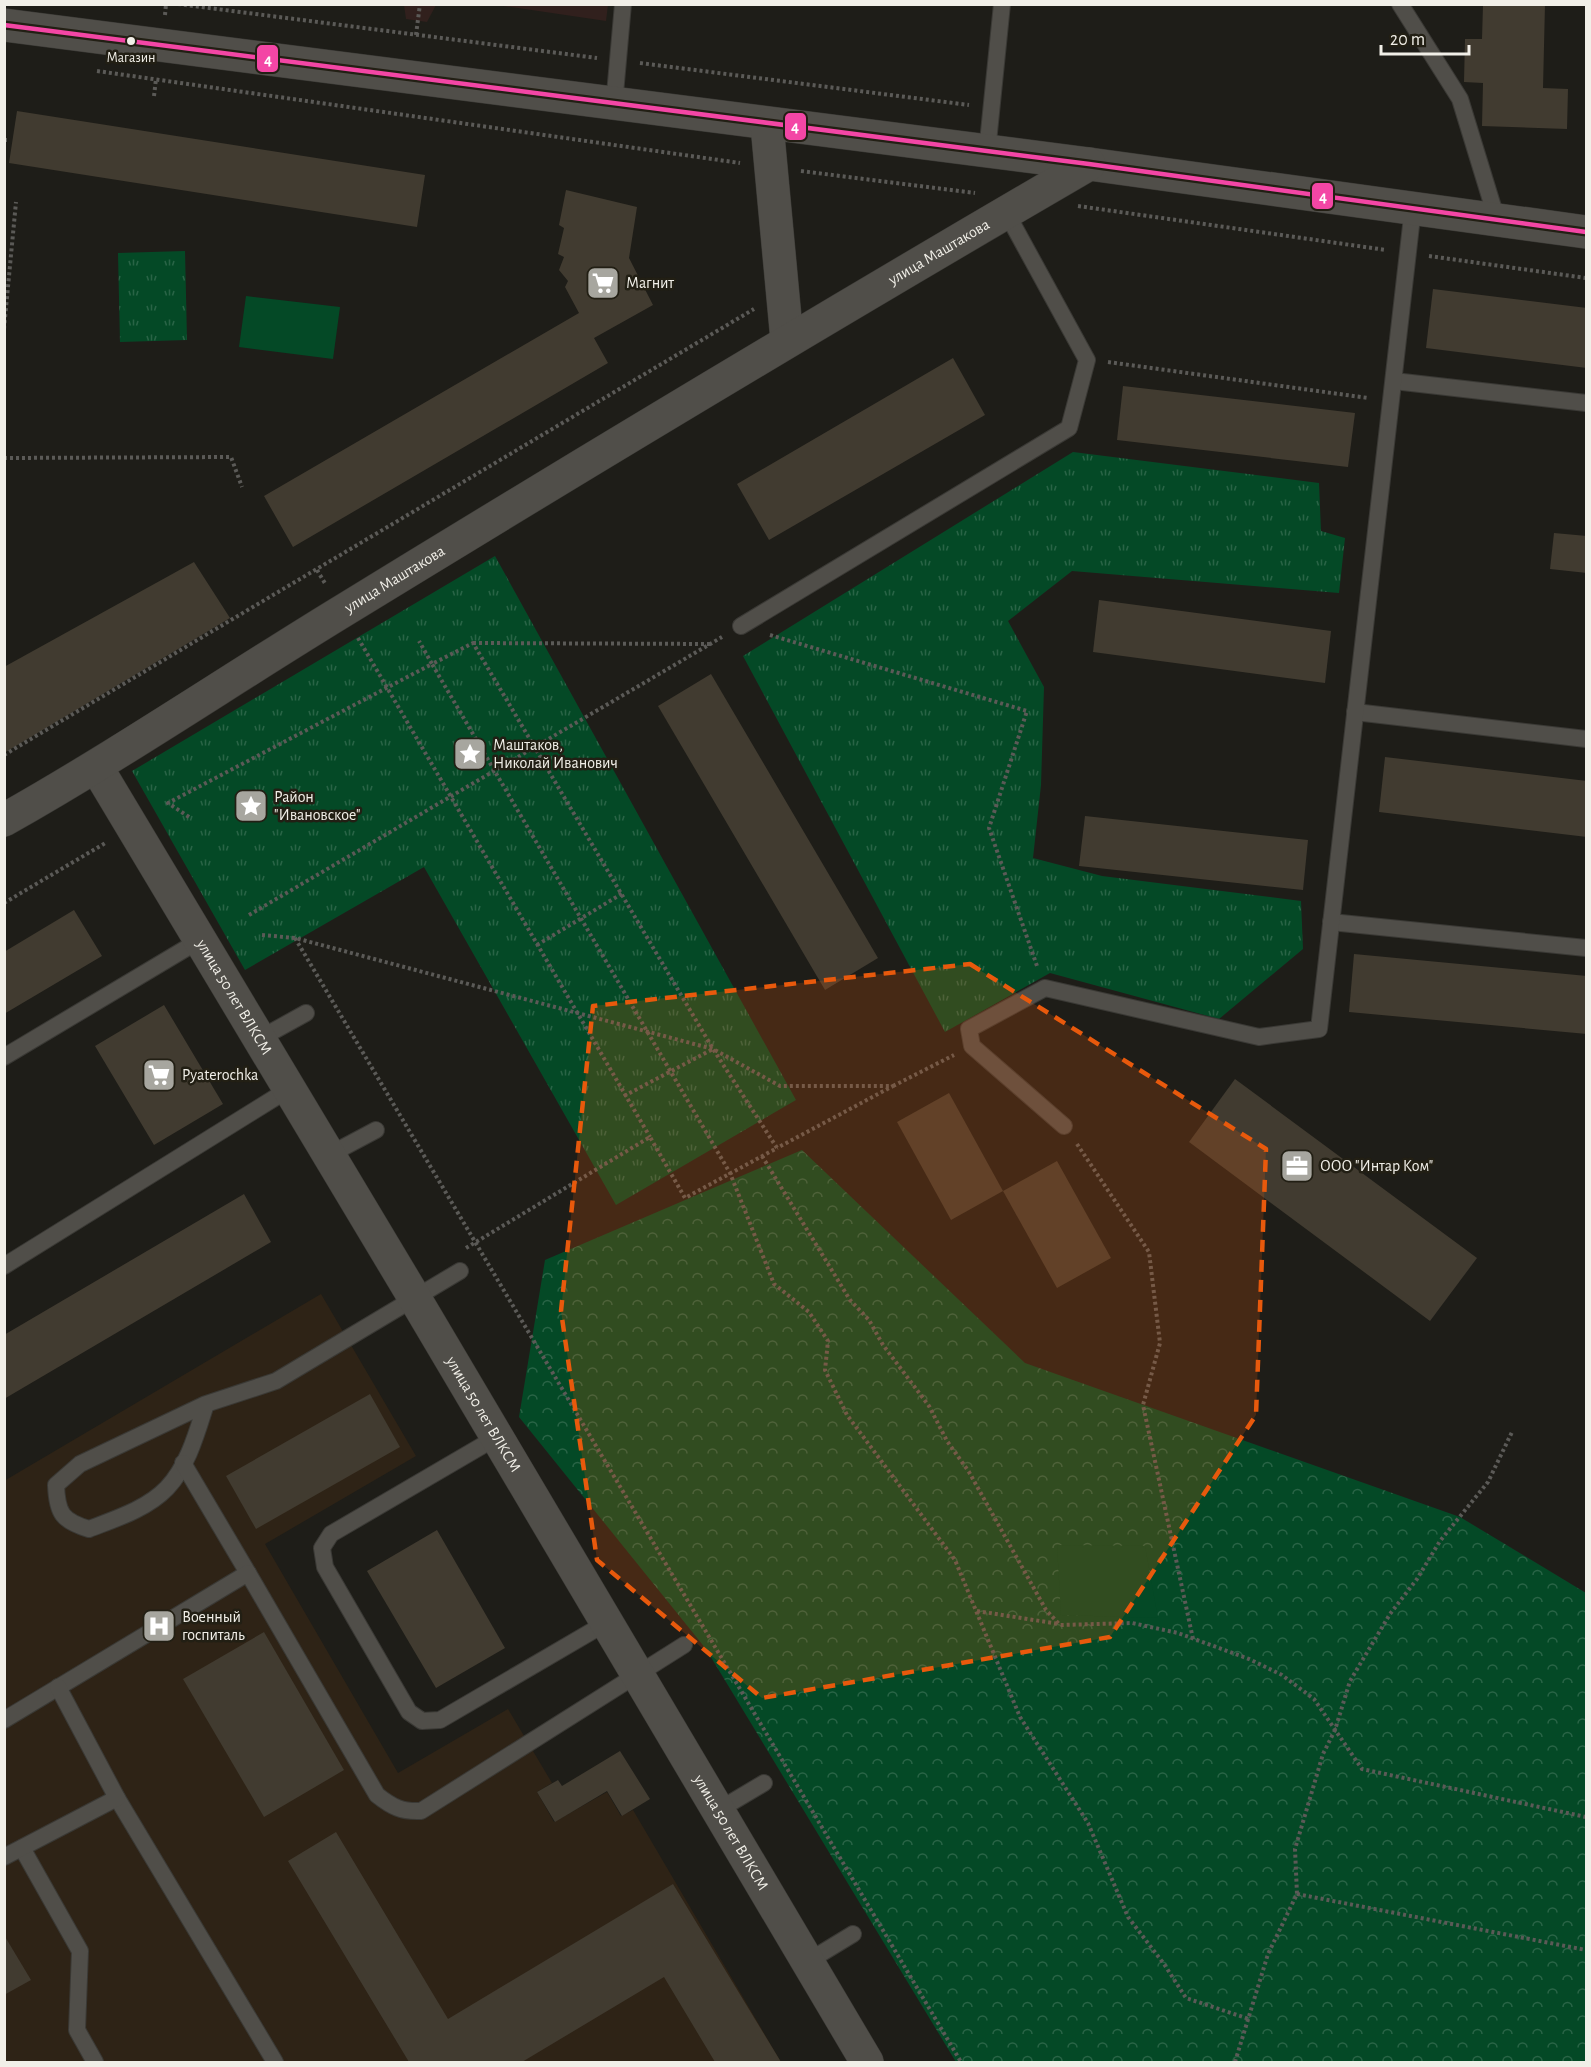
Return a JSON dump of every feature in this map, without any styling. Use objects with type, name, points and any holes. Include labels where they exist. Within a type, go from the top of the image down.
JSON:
[{"type":"street","points":[[4,25],[767,125],[1089,164],[1587,232]]},
{"type":"street","points":[[767,125],[787,340]]},
{"type":"street","name":"улица Маштакова","points":[[4,820],[97,768],[342,611],[787,340],[1089,164]]},
{"type":"street","name":"улица 50 лет ВЛКСМ","points":[[97,768],[414,1297],[867,2062]]},
{"type":"lane","points":[[614,105],[623,4]]},
{"type":"lane","points":[[987,152],[1002,4]]},
{"type":"lane","points":[[1400,4],[1461,99],[1497,220]]},
{"type":"lane","points":[[1064,1126],[972,1046],[969,1029],[1045,988],[1258,1038],[1318,1029],[1413,208]]},
{"type":"lane","points":[[741,626],[1069,428],[1087,360],[1006,212]]},
{"type":"lane","points":[[1394,381],[1587,403]]},
{"type":"lane","points":[[1355,711],[1587,739]]},
{"type":"lane","points":[[1331,922],[1587,948]]},
{"type":"lane","points":[[4,1057],[200,940]]},
{"type":"lane","points":[[259,1039],[306,1012]]},
{"type":"lane","points":[[4,1266],[289,1089]]},
{"type":"lane","points":[[329,1155],[376,1130]]},
{"type":"lane","points":[[206,1404],[183,1462],[167,1488],[141,1507],[89,1529],[71,1524],[62,1515],[56,1485],[80,1464],[206,1404],[276,1382],[460,1271]]},
{"type":"lane","points":[[497,1437],[332,1534],[322,1548],[325,1567],[409,1712],[422,1721],[440,1720],[606,1623]]},
{"type":"lane","points":[[183,1462],[377,1795],[392,1808],[408,1812],[421,1810],[684,1645]]},
{"type":"lane","points":[[4,1720],[248,1573]]},
{"type":"lane","points":[[58,1688],[117,1798],[275,2062]]},
{"type":"lane","points":[[717,1811],[764,1783]]},
{"type":"lane","points":[[4,1857],[117,1798]]},
{"type":"lane","points":[[22,1848],[80,1951],[77,2030],[96,2062]]},
{"type":"lane","points":[[807,1962],[854,1934]]},
{"type":"path","points":[[178,4],[991,108]]},
{"type":"path","points":[[416,35],[420,4]]},
{"type":"path","points":[[4,329],[16,202]]},
{"type":"path","points":[[4,755],[761,305]]},
{"type":"path","points":[[1087,360],[1391,401]]},
{"type":"path","points":[[4,458],[231,457],[242,487]]},
{"type":"path","points":[[741,626],[1027,711],[989,828],[1045,988]]},
{"type":"path","points":[[419,640],[730,1173],[774,1284],[808,1312],[828,1341],[825,1370],[847,1415],[955,1560],[1020,1717],[1088,1824],[1128,1917],[1164,1964],[1186,1998],[1249,2019]]},
{"type":"path","points":[[473,643],[623,893],[713,1049],[777,1148]]},
{"type":"path","points":[[4,903],[168,803],[473,643],[711,644],[249,915]]},
{"type":"path","points":[[388,687],[685,1198],[972,1046]]},
{"type":"path","points":[[168,803],[189,817]]},
{"type":"path","points":[[537,945],[623,893]]},
{"type":"path","points":[[262,935],[295,938],[578,1015],[648,1030],[713,1049],[780,1086],[893,1086]]},
{"type":"path","points":[[295,938],[477,1241],[961,2062]]},
{"type":"path","points":[[624,1096],[713,1049]]},
{"type":"path","points":[[1064,1126],[1149,1252],[1160,1343],[1143,1405],[1192,1639]]},
{"type":"path","points":[[459,1251],[650,1137]]},
{"type":"path","points":[[762,1156],[850,1300],[869,1320],[883,1345],[929,1406],[947,1442],[975,1481],[1046,1610],[1060,1625]]},
{"type":"path","points":[[1235,2062],[1268,1954],[1297,1894],[1295,1849],[1323,1754],[1335,1730],[1350,1682],[1390,1614],[1417,1579],[1440,1541],[1488,1482],[1512,1432]]},
{"type":"path","points":[[977,1611],[1060,1625],[1132,1623],[1192,1639],[1249,1659],[1282,1675],[1314,1699],[1362,1769],[1587,1816]]},
{"type":"path","points":[[1297,1894],[1587,1950]]},
{"type":"highlighted area","points":[[970,964],[1266,1149],[1256,1415],[1110,1637],[762,1698],[597,1560],[561,1311],[593,1006]]},
{"type":"shaded area","points":[[404,4],[436,5],[427,22],[406,19]]},
{"type":"shaded area","points":[[497,5],[608,5],[606,21]]},
{"type":"shaded area","name":"Военный госпиталь","points":[[321,1294],[416,1456],[265,1544],[398,1773],[508,1709],[552,1783],[537,1792],[554,1822],[607,1792],[621,1816],[633,1810],[781,2062],[5,2062],[4,1481]]},
{"type":"green space","points":[[185,251],[187,340],[120,342],[118,253]]},
{"type":"green space","points":[[246,296],[340,307],[333,359],[239,347]]},
{"type":"green space","points":[[1073,452],[1319,483],[1321,531],[1345,538],[1339,593],[1072,571],[1008,621],[1044,687],[1041,785],[1033,858],[1102,876],[1301,901],[1303,949],[1219,1019],[1050,973],[945,1032],[743,656]]},
{"type":"green space","points":[[495,556],[796,1100],[616,1205],[424,867],[245,970],[132,771]]},
{"type":"green space","points":[[802,1150],[1025,1363],[1460,1517],[1586,1593],[1586,2062],[956,2062],[706,1649],[519,1417],[545,1260]]},
{"type":"green space","points":[[1057,1545],[1145,1546],[1158,1618],[1061,1615]]},
{"type":"building","points":[[1545,4],[1543,88],[1568,89],[1567,129],[1482,126],[1483,83],[1464,82],[1465,39],[1482,39],[1483,5]]},
{"type":"building","points":[[17,111],[425,175],[417,227],[9,163]]},
{"type":"building","points":[[566,190],[637,207],[629,258],[653,305],[594,338],[608,363],[293,547],[264,496],[579,313],[565,287],[568,281],[559,270],[564,257],[558,254],[564,228],[559,225]]},
{"type":"building","points":[[1433,289],[1587,308],[1587,368],[1426,348]]},
{"type":"building","points":[[953,358],[985,415],[769,540],[737,484]]},
{"type":"building","points":[[1123,386],[1355,413],[1348,467],[1117,440]]},
{"type":"building","points":[[1554,533],[1587,536],[1587,573],[1550,569]]},
{"type":"building","points":[[194,562],[230,618],[4,753],[4,667]]},
{"type":"building","points":[[1099,600],[1331,631],[1325,683],[1093,652]]},
{"type":"building","points":[[711,674],[878,958],[825,990],[658,706]]},
{"type":"building","points":[[1385,757],[1587,781],[1587,837],[1379,812]]},
{"type":"building","points":[[1085,816],[1308,840],[1303,890],[1079,866]]},
{"type":"building","points":[[74,910],[102,956],[4,1014],[4,952]]},
{"type":"building","points":[[1354,954],[1587,976],[1587,1034],[1349,1012]]},
{"type":"building","name":"Pyaterochka","points":[[164,1005],[223,1104],[154,1145],[95,1046]]},
{"type":"building","points":[[1235,1079],[1477,1258],[1430,1321],[1189,1142]]},
{"type":"building","points":[[949,1093],[1003,1191],[951,1220],[897,1122]]},
{"type":"building","points":[[1057,1161],[1111,1258],[1057,1288],[1003,1191]]},
{"type":"building","points":[[244,1194],[271,1242],[4,1399],[4,1335]]},
{"type":"building","points":[[370,1394],[400,1447],[256,1529],[226,1476]]},
{"type":"building","points":[[437,1530],[505,1648],[436,1688],[367,1571]]},
{"type":"building","points":[[264,1632],[344,1770],[264,1817],[183,1679]]},
{"type":"building","points":[[620,1751],[650,1799],[622,1816],[607,1791],[555,1822],[537,1792],[558,1780],[562,1786]]},
{"type":"building","points":[[336,1832],[448,2019],[673,1884],[781,2062],[715,2062],[664,1977],[522,2062],[409,2062],[288,1861]]},
{"type":"building","points":[[4,1935],[31,1980],[4,1995]]},
{"type":"transit line","name":"4","points":[[4,25],[1089,164],[1586,232]]},
{"type":"place","name":"Магазин","points":[[131,41]]},
{"type":"place","name":"Магнит","points":[[603,283]]},
{"type":"place","name":"Маштаков, Николай Иванович","points":[[470,754]]},
{"type":"place","name":"Район \"Ивановское\"","points":[[251,806]]},
{"type":"place","name":"Pyaterochka","points":[[159,1075]]},
{"type":"place","name":"ООО \"Интар Ком\"","points":[[1297,1166]]},
{"type":"place","name":"Военный госпиталь","points":[[159,1626]]}]
